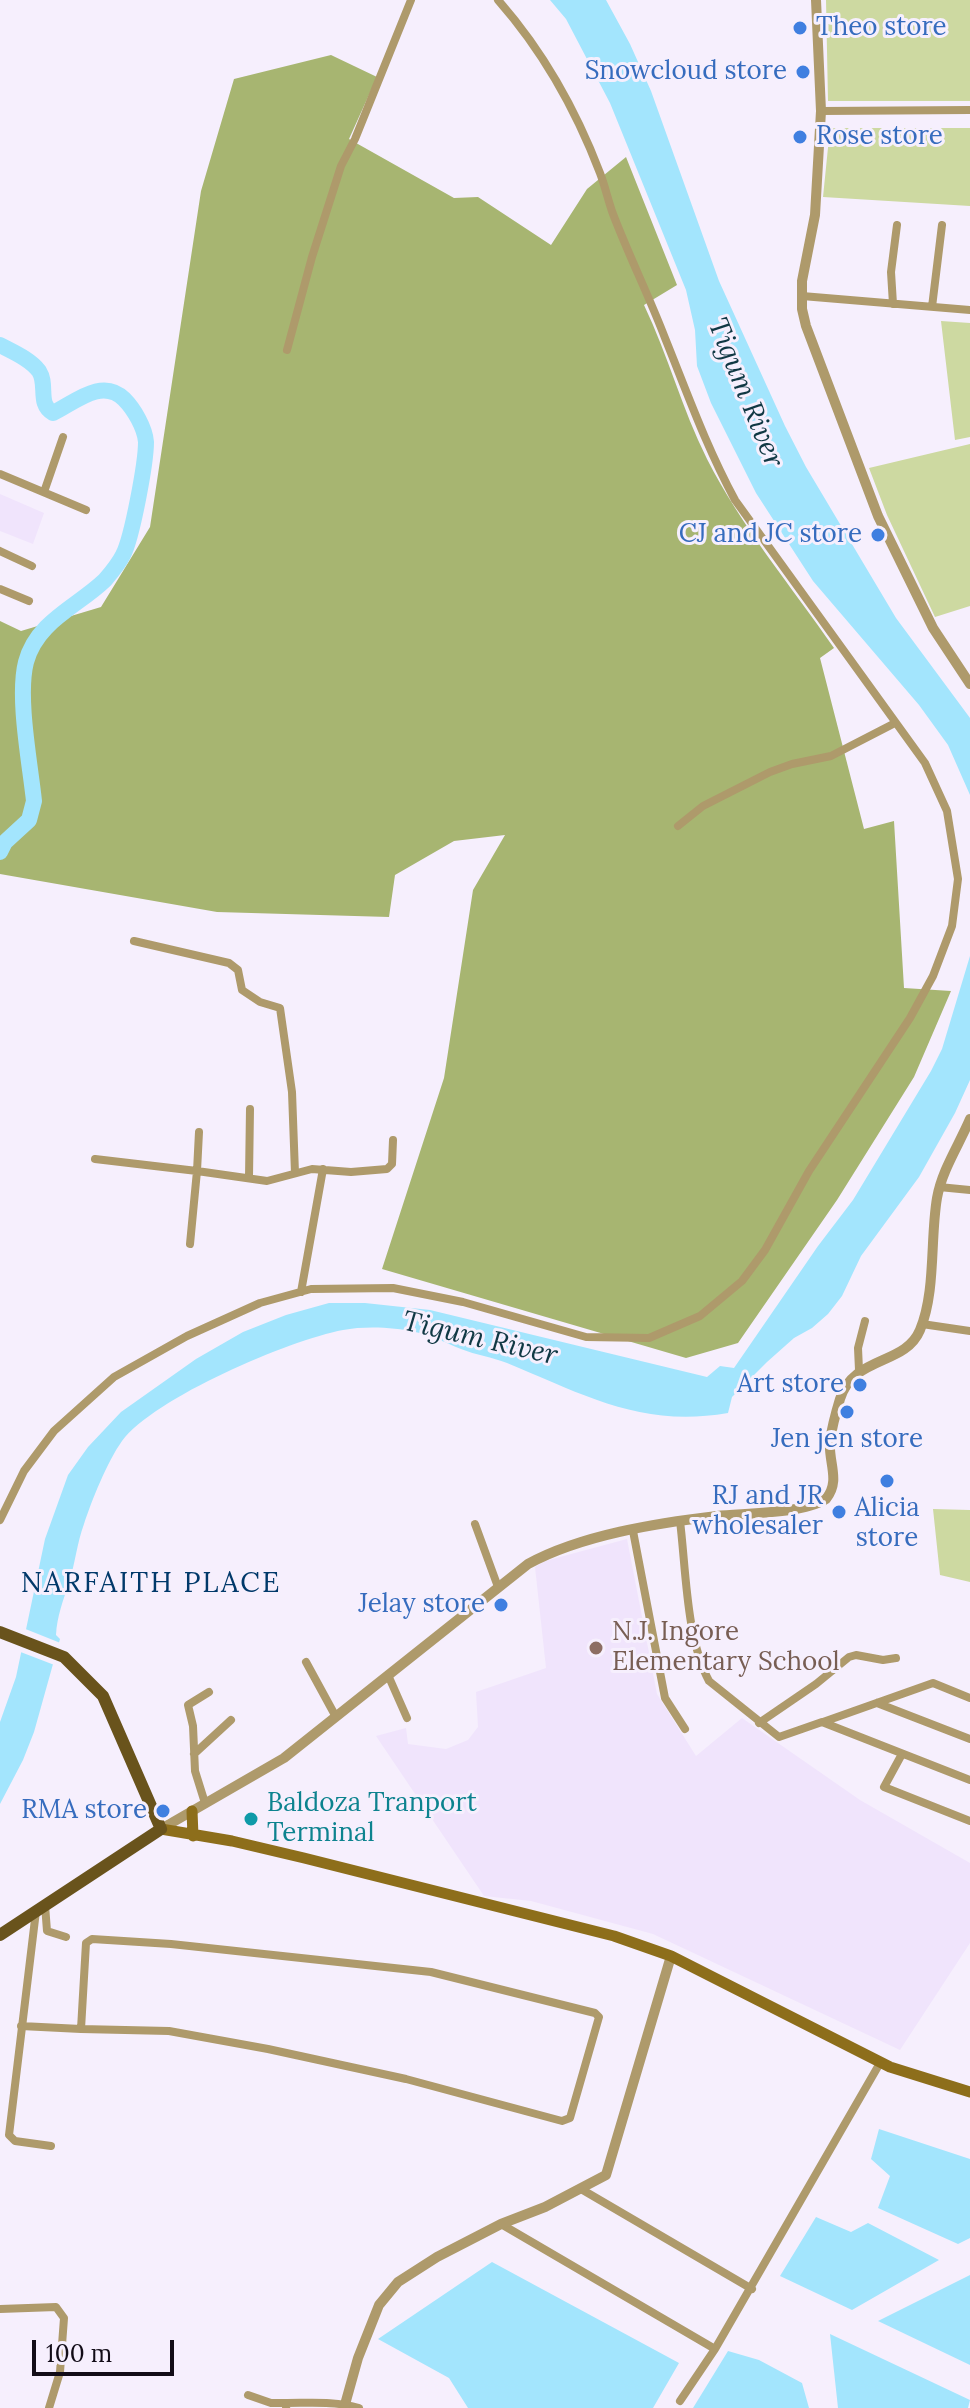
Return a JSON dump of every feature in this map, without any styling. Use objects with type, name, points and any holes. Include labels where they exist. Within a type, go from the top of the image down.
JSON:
[{"type":"main road","points":[[0,1632],[64,1657],[103,1696],[161,1829]]},
{"type":"main road","points":[[192,1811],[193,1836]]},
{"type":"main road","points":[[0,1935],[161,1829],[304,1858],[614,1936],[671,1956],[880,2063],[970,2092]]},
{"type":"street","points":[[287,350],[341,166],[355,139],[411,0]]},
{"type":"street","points":[[0,1520],[24,1471],[54,1431],[114,1377],[187,1336],[260,1303],[311,1289],[393,1288],[463,1302],[586,1337],[649,1338],[700,1316],[742,1281],[765,1250],[809,1171],[910,1018],[933,976],[952,926],[958,879],[947,811],[925,763],[735,500],[711,456],[685,395],[667,341],[584,136],[559,86],[526,32],[498,0]]},
{"type":"street","points":[[816,0],[821,111],[815,215],[802,296],[806,326],[878,516],[933,628],[970,684]]},
{"type":"street","points":[[821,111],[970,110]]},
{"type":"street","points":[[893,304],[891,272],[897,225]]},
{"type":"street","points":[[932,307],[942,225]]},
{"type":"street","points":[[802,296],[970,310]]},
{"type":"street","points":[[44,492],[63,437]]},
{"type":"street","points":[[0,474],[86,510]]},
{"type":"street","points":[[0,551],[32,566]]},
{"type":"street","points":[[0,589],[29,601]]},
{"type":"street","points":[[678,826],[703,806],[770,772],[831,756],[895,723]]},
{"type":"street","points":[[134,941],[229,963],[238,970],[242,990],[260,1002],[280,1008],[292,1092],[295,1173]]},
{"type":"street","points":[[249,1177],[250,1109]]},
{"type":"street","points":[[161,1829],[271,1768],[498,1587],[545,1555],[680,1521],[797,1508],[826,1499],[835,1483],[830,1442],[841,1397],[849,1381],[859,1370],[887,1359],[910,1344],[919,1332],[926,1308],[939,1187],[970,1119]]},
{"type":"street","points":[[190,1244],[199,1132]]},
{"type":"street","points":[[95,1159],[267,1181],[323,1169],[351,1172],[387,1169],[392,1164],[393,1140]]},
{"type":"street","points":[[301,1292],[323,1169]]},
{"type":"street","points":[[939,1187],[970,1190]]},
{"type":"street","points":[[859,1370],[858,1348],[865,1321]]},
{"type":"street","points":[[922,1324],[970,1331]]},
{"type":"street","points":[[680,1521],[692,1623],[702,1668],[709,1681],[779,1737],[933,1683],[970,1698]]},
{"type":"street","points":[[475,1524],[498,1587]]},
{"type":"street","points":[[633,1531],[665,1698],[685,1729]]},
{"type":"street","points":[[759,1723],[849,1657],[896,1658]]},
{"type":"street","points":[[306,1662],[336,1717]]},
{"type":"street","points":[[388,1675],[407,1718]]},
{"type":"street","points":[[205,1803],[195,1771],[193,1726],[188,1705],[209,1692]]},
{"type":"street","points":[[877,1703],[970,1739]]},
{"type":"street","points":[[194,1754],[231,1720]]},
{"type":"street","points":[[822,1722],[970,1780]]},
{"type":"street","points":[[902,1754],[884,1787],[970,1821]]},
{"type":"street","points":[[40,1908],[47,1931],[66,1937]]},
{"type":"street","points":[[40,1908],[21,2026],[9,2135],[15,2141],[51,2146]]},
{"type":"street","points":[[21,2026],[81,2029],[169,2031],[406,2079],[562,2121],[570,2118],[599,2017],[595,2013],[431,1972],[171,1944],[92,1939],[86,1943],[81,2029]]},
{"type":"street","points":[[345,2406],[358,2358],[379,2305],[398,2282],[437,2257],[501,2224],[606,2175],[671,1956]]},
{"type":"street","points":[[680,2401],[752,2289],[880,2063]]},
{"type":"street","points":[[581,2189],[752,2289]]},
{"type":"street","points":[[501,2224],[715,2349]]},
{"type":"street","points":[[0,2309],[56,2307],[64,2318],[60,2372],[49,2408]]},
{"type":"street","points":[[248,2395],[286,2406],[359,2408]]},
{"type":"shaded area","points":[[0,494],[44,513],[33,544],[0,531]]},
{"type":"shaded area","points":[[627,1539],[657,1694],[696,1756],[742,1718],[860,1800],[970,1863],[970,1943],[900,2050],[653,1934],[531,1901],[484,1896],[376,1736],[406,1728],[408,1744],[446,1749],[468,1740],[478,1727],[476,1692],[546,1668],[535,1567],[545,1561]]},
{"type":"green space","points":[[826,0],[970,0],[970,101],[828,101]]},
{"type":"green space","points":[[331,55],[377,77],[349,139],[454,198],[478,197],[551,245],[587,189],[626,157],[677,285],[644,305],[690,421],[735,508],[834,648],[820,658],[864,829],[894,821],[904,988],[951,991],[914,1077],[837,1200],[738,1343],[686,1358],[382,1269],[444,1078],[473,890],[505,835],[454,841],[395,875],[389,917],[217,912],[0,874],[0,621],[21,631],[101,607],[150,527],[201,191],[234,79]]},
{"type":"green space","points":[[830,128],[970,128],[970,206],[823,197]]},
{"type":"green space","points":[[941,321],[970,323],[970,437],[955,440]]},
{"type":"green space","points":[[970,444],[970,606],[935,617],[887,515],[869,468]]},
{"type":"green space","points":[[933,1509],[970,1510],[970,1582],[940,1575]]},
{"type":"water","name":"Tigum River","points":[[550,0],[606,0],[630,44],[651,91],[719,281],[785,426],[896,618],[970,718],[970,795],[948,745],[919,705],[813,581],[756,493],[711,403],[697,366],[695,330],[686,290],[610,103],[566,19]]},
{"type":"water","name":"Tigum River","points":[[970,956],[970,1080],[955,1113],[919,1177],[861,1256],[842,1296],[828,1314],[794,1338],[732,1397],[728,1413],[668,1416],[614,1406],[427,1335],[398,1329],[369,1328],[319,1336],[258,1358],[192,1390],[138,1424],[116,1450],[87,1514],[59,1615],[56,1635],[60,1639],[34,1732],[0,1804],[0,1722],[16,1677],[45,1539],[68,1475],[88,1447],[121,1412],[196,1359],[243,1332],[329,1303],[365,1303],[430,1310],[707,1377],[720,1366],[734,1368],[853,1200],[931,1071],[942,1049]]},
{"type":"water","points":[[879,2129],[970,2159],[970,2238],[958,2244],[878,2208],[890,2176],[871,2159]]},
{"type":"water","points":[[816,2217],[851,2232],[868,2223],[939,2260],[852,2310],[780,2276]]},
{"type":"water","points":[[492,2262],[679,2363],[653,2408],[468,2408],[449,2378],[378,2339]]},
{"type":"water","points":[[970,2275],[970,2365],[878,2321]]},
{"type":"water","points":[[830,2334],[970,2400],[968,2408],[838,2408]]},
{"type":"water","points":[[728,2351],[759,2360],[802,2383],[809,2408],[693,2408]]},
{"type":"pier","points":[[23,1628],[63,1644],[57,1666],[18,1651]]},
{"type":"waterway","points":[[0,345],[26,359],[39,371],[45,405],[53,413],[88,394],[107,390],[124,399],[135,413],[146,442],[134,517],[121,558],[105,580],[48,625],[31,648],[26,662],[24,711],[34,801],[29,820],[5,842],[0,852]]},
{"type":"place","name":"Theo store","points":[[800,28]]},
{"type":"place","name":"Snowcloud store","points":[[803,72]]},
{"type":"place","name":"Rose store","points":[[800,137]]},
{"type":"place","name":"CJ and JC store","points":[[878,535]]},
{"type":"place","name":"Art store","points":[[860,1385]]},
{"type":"place","name":"Jen jen store","points":[[847,1412]]},
{"type":"place","name":"Alicia store","points":[[887,1481]]},
{"type":"place","name":"RJ and JR wholesaler","points":[[839,1512]]},
{"type":"place","name":"Jelay store","points":[[501,1605]]},
{"type":"place","name":"N.J. Ingore Elementary School","points":[[596,1648]]},
{"type":"place","name":"RMA store","points":[[163,1811]]},
{"type":"place","name":"Baldoza Tranport Terminal","points":[[251,1819]]},
{"type":"district","name":"NARFAITH PLACE","points":[[151,1584]]}]
